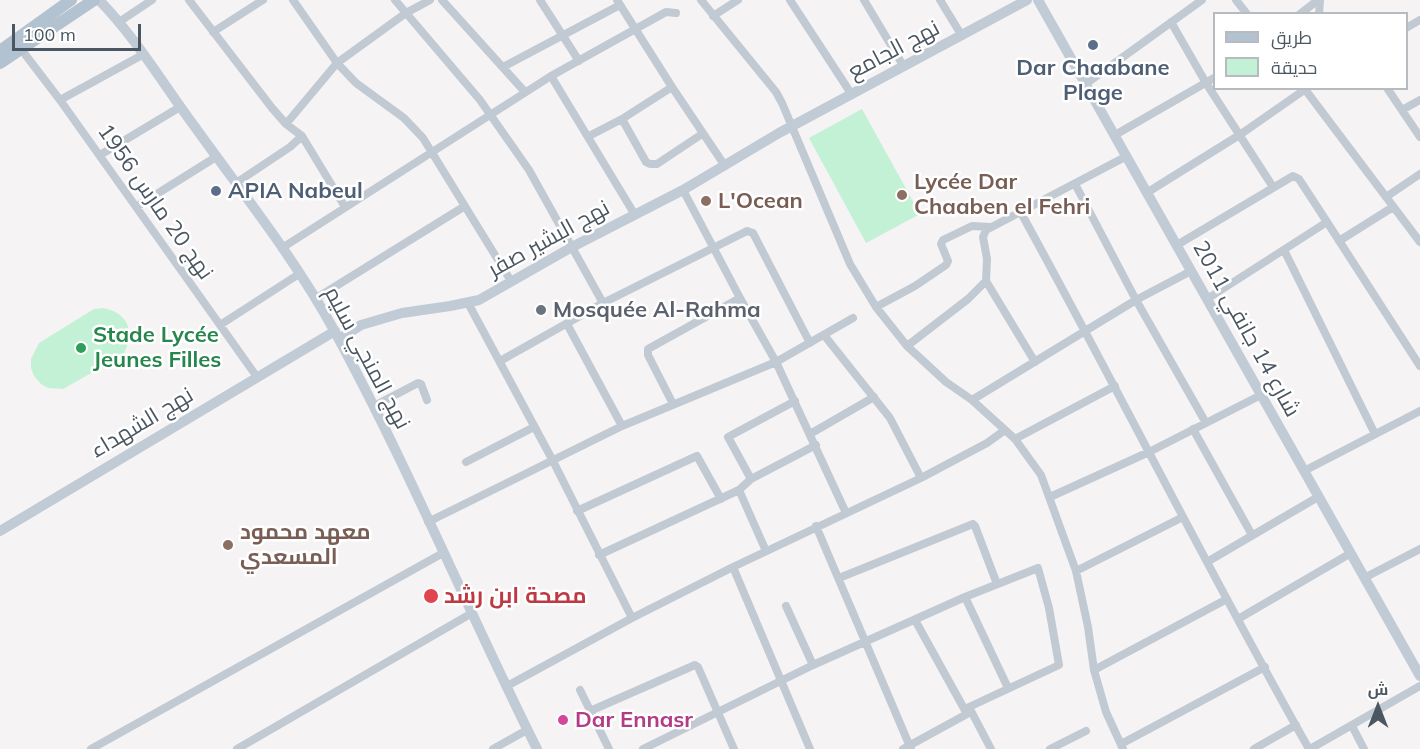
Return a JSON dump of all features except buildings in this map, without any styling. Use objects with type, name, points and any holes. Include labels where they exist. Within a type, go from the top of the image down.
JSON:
[{"type":"main road","points":[[0,51],[71,0]]},
{"type":"main road","points":[[0,63],[94,0]]},
{"type":"street","name":"نهج المنجي سليم","points":[[99,0],[144,54],[236,183],[282,248],[337,335],[374,406],[537,749]]},
{"type":"street","name":"نهج المنجي سليم","points":[[106,0],[116,18]]},
{"type":"street","points":[[116,18],[152,0]]},
{"type":"street","points":[[189,0],[286,124],[302,136],[345,207]]},
{"type":"street","points":[[213,32],[263,0]]},
{"type":"street","points":[[293,0],[337,63],[356,83],[404,118],[415,129],[432,151],[511,281]]},
{"type":"street","points":[[395,0],[460,75],[529,170],[603,303]]},
{"type":"street","points":[[286,124],[337,63],[406,13],[430,0]]},
{"type":"street","points":[[442,0],[525,92]]},
{"type":"street","points":[[540,0],[579,61]]},
{"type":"street","points":[[701,0],[776,92],[850,264],[876,307],[907,346],[939,376],[972,400],[1015,439],[1041,475],[1076,571],[1094,670],[1106,712],[1122,746],[1265,667]]},
{"type":"street","points":[[713,16],[738,0]]},
{"type":"street","points":[[790,0],[852,95]]},
{"type":"street","points":[[864,0],[904,68]]},
{"type":"street","points":[[940,0],[962,36]]},
{"type":"street","name":"نهج الجامع","points":[[765,142],[1027,0]]},
{"type":"street","name":"شارع 14 جانفي 2011","points":[[1038,0],[1087,83],[1260,395],[1420,676]]},
{"type":"street","points":[[1087,83],[1202,0]]},
{"type":"street","points":[[1303,12],[1319,0]]},
{"type":"street","points":[[503,67],[619,3],[702,134],[725,166]]},
{"type":"street","points":[[282,248],[551,75],[666,12],[676,13]]},
{"type":"street","points":[[1171,22],[1206,83],[1274,187]]},
{"type":"street","name":"نهج 20 مارس 1956","points":[[21,49],[100,155],[257,377]]},
{"type":"street","points":[[60,100],[144,54]]},
{"type":"street","points":[[551,75],[635,214]]},
{"type":"street","points":[[1115,135],[1213,79]]},
{"type":"street","points":[[589,136],[622,119],[672,87]]},
{"type":"street","points":[[1148,192],[1241,134],[1304,90]]},
{"type":"street","points":[[1306,90],[1418,237]]},
{"type":"street","points":[[1388,90],[1420,137]]},
{"type":"street","points":[[1402,110],[1420,100]]},
{"type":"street","points":[[100,155],[180,107]]},
{"type":"street","points":[[622,119],[646,162],[650,164],[657,164],[702,134]]},
{"type":"street","points":[[236,183],[290,147],[302,136]]},
{"type":"street","name":"نهج البشير صفر","points":[[337,335],[402,313],[479,300],[572,247],[683,190],[765,142]]},
{"type":"street","points":[[1035,362],[986,281],[987,259],[983,237],[990,227],[1127,156]]},
{"type":"street","points":[[136,207],[216,157]]},
{"type":"street","points":[[1386,197],[1420,174]]},
{"type":"street","points":[[1177,245],[1296,176],[1420,366]]},
{"type":"street","points":[[1075,184],[1136,300],[1206,423]]},
{"type":"street","points":[[683,190],[776,362],[846,513]]},
{"type":"street","points":[[315,299],[465,206]]},
{"type":"street","points":[[1339,241],[1393,207]]},
{"type":"street","points":[[1020,211],[1086,331],[1207,562],[1310,749],[1420,686]]},
{"type":"street","points":[[1207,299],[1327,222]]},
{"type":"street","points":[[876,307],[915,286],[946,265],[948,261],[941,244],[942,240],[972,226],[990,227]]},
{"type":"street","points":[[500,361],[603,303],[747,231],[753,233],[810,344]]},
{"type":"street","points":[[1284,250],[1375,435]]},
{"type":"street","points":[[972,400],[1136,300],[1191,271]]},
{"type":"street","points":[[220,325],[299,274]]},
{"type":"street","points":[[907,346],[968,299],[986,281]]},
{"type":"street","points":[[673,404],[648,355],[648,349],[740,298]]},
{"type":"street","points":[[468,303],[553,460],[632,618]]},
{"type":"street","points":[[428,522],[622,426],[776,362],[853,318]]},
{"type":"street","points":[[567,324],[622,426]]},
{"type":"street","name":"نهج الشهداء","points":[[0,531],[257,377],[337,335]]},
{"type":"street","points":[[824,335],[897,429],[921,478]]},
{"type":"street","points":[[374,406],[418,383],[421,384],[427,400]]},
{"type":"street","points":[[1015,439],[1115,386]]},
{"type":"street","points":[[1050,497],[1149,452],[1260,395]]},
{"type":"street","points":[[810,435],[874,397]]},
{"type":"street","points":[[751,479],[728,436],[795,401]]},
{"type":"street","points":[[1305,471],[1420,411]]},
{"type":"street","points":[[466,462],[534,427]]},
{"type":"street","points":[[1193,429],[1252,535]]},
{"type":"street","points":[[507,686],[632,618],[733,567],[921,478],[987,443],[1005,430]]},
{"type":"street","points":[[599,555],[740,490],[751,479],[816,445]]},
{"type":"street","points":[[577,511],[697,456],[721,499]]},
{"type":"street","points":[[740,490],[766,551]]},
{"type":"street","points":[[1207,562],[1318,497]]},
{"type":"street","points":[[1076,571],[1183,517]]},
{"type":"street","points":[[839,578],[973,524],[998,584]]},
{"type":"street","points":[[643,749],[813,665],[867,641],[915,620],[965,597],[1036,568],[1049,609],[1059,663],[968,710],[908,748],[867,641],[816,526]]},
{"type":"street","points":[[1364,578],[1420,549]]},
{"type":"street","points":[[91,749],[443,553]]},
{"type":"street","points":[[1238,619],[1351,553]]},
{"type":"street","points":[[733,567],[810,749]]},
{"type":"street","points":[[965,597],[1008,688]]},
{"type":"street","points":[[1094,670],[1227,599]]},
{"type":"street","points":[[786,606],[813,665]]},
{"type":"street","points":[[237,749],[472,613]]},
{"type":"street","points":[[915,620],[991,749]]},
{"type":"street","points":[[590,711],[695,665],[698,667],[734,749]]},
{"type":"street","points":[[580,690],[609,749]]},
{"type":"street","points":[[1254,749],[1296,725]]},
{"type":"street","points":[[1352,726],[1364,749]]},
{"type":"street","points":[[493,749],[527,730]]},
{"type":"street","points":[[1050,749],[1086,731]]},
{"type":"green space","points":[[862,109],[920,214],[866,243],[809,138]]},
{"type":"green space","name":"Stade Lycée Jeunes Filles","points":[[103,308],[119,314],[128,325],[129,339],[123,355],[63,389],[48,388],[41,384],[31,368],[31,359],[39,343],[94,309]]},
{"type":"place","name":"Dar Chaabane Plage","points":[[1093,45]]},
{"type":"place","name":"APIA Nabeul","points":[[216,191]]},
{"type":"place","name":"Lycée Dar Chaaben el Fehri","points":[[902,195]]},
{"type":"place","name":"L'Ocean","points":[[706,201]]},
{"type":"place","name":"Mosquée Al-Rahma","points":[[541,310]]},
{"type":"place","name":"Stade Lycée Jeunes Filles","points":[[81,348]]},
{"type":"place","name":"معهد محمود المسعدي","points":[[228,545]]},
{"type":"place","name":"مصحة ابن رشد","points":[[431,596]]},
{"type":"place","name":"Dar Ennasr","points":[[563,720]]}]
